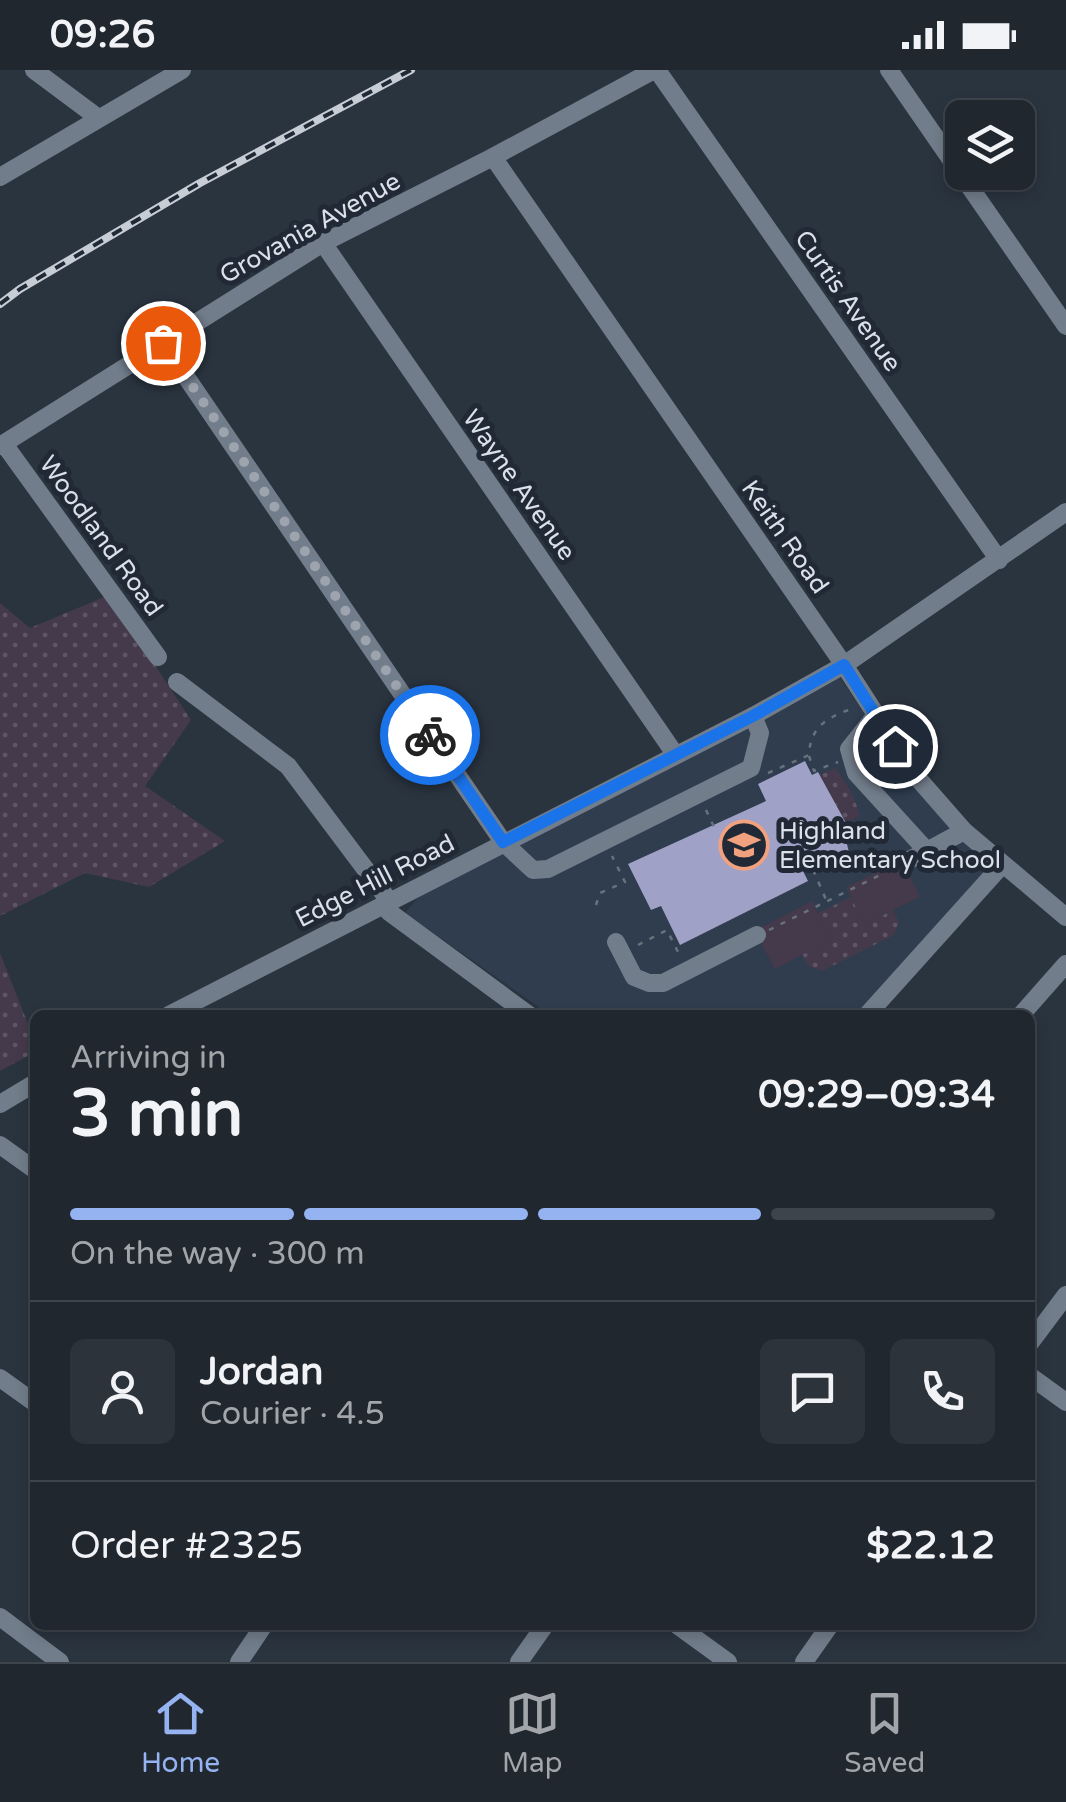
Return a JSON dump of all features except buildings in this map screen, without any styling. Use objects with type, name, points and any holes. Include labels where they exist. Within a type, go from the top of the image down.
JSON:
[{"type":"street","points":[[34,70],[97,117]]},
{"type":"street","points":[[0,177],[182,70]]},
{"type":"street","name":"Grovania Avenue","points":[[2,445],[322,244],[656,70]]},
{"type":"street","name":"Curtis Avenue","points":[[656,70],[999,560]]},
{"type":"street","points":[[890,70],[1066,326]]},
{"type":"street","name":"Keith Road","points":[[493,158],[844,665],[915,775],[964,831],[1066,917]]},
{"type":"street","name":"Wayne Avenue","points":[[322,244],[675,754]]},
{"type":"street","points":[[163,343],[503,842],[533,870],[548,869],[750,768],[760,733],[753,716]]},
{"type":"street","name":"Woodland Road","points":[[2,445],[158,657]]},
{"type":"street","name":"Edge Hill Road","points":[[180,1010],[753,716],[844,665],[1066,512]]},
{"type":"street","points":[[177,682],[288,766],[390,902],[389,912],[522,1010]]},
{"type":"street","points":[[875,716],[849,749],[856,773],[927,851]]},
{"type":"street","points":[[906,861],[964,831]]},
{"type":"street","points":[[872,1010],[1002,866]]},
{"type":"street","points":[[622,944],[634,977],[649,983],[663,982],[757,935]]},
{"type":"street","points":[[1025,1010],[1066,964]]},
{"type":"street","points":[[3,1093],[30,1085]]},
{"type":"street","points":[[0,1144],[30,1166]]},
{"type":"street","points":[[1035,1337],[1066,1295]]},
{"type":"street","points":[[0,1378],[30,1399]]},
{"type":"street","points":[[1035,1380],[1066,1402]]},
{"type":"street","points":[[0,1618],[60,1662]]},
{"type":"street","points":[[239,1662],[261,1630]]},
{"type":"street","points":[[518,1662],[541,1630]]},
{"type":"street","points":[[683,1630],[728,1662]]},
{"type":"street","points":[[804,1662],[826,1630]]},
{"type":"path","points":[[840,761],[814,772],[809,755],[816,729],[832,715],[856,708]]},
{"type":"path","points":[[762,775],[809,755]]},
{"type":"path","points":[[703,804],[714,826]]},
{"type":"path","points":[[596,905],[600,893],[625,882],[610,850]]},
{"type":"path","points":[[808,858],[828,903]]},
{"type":"path","points":[[757,935],[906,861]]},
{"type":"path","points":[[622,944],[642,944],[668,930],[687,970]]},
{"type":"shaded area","points":[[109,595],[191,720],[145,786],[225,841],[149,887],[85,873],[0,916],[0,603],[30,628]]},
{"type":"shaded area","name":"Highland Elementary School","points":[[840,678],[910,779],[993,868],[864,1010],[543,1010],[405,913],[420,895]]},
{"type":"shaded area","points":[[836,768],[853,795],[860,816],[846,823],[820,775]]},
{"type":"shaded area","points":[[902,860],[920,897],[864,924],[846,887]]},
{"type":"shaded area","points":[[851,897],[864,924],[893,910],[899,922],[894,935],[822,971],[808,966],[802,954],[831,940],[818,913]]},
{"type":"shaded area","points":[[812,901],[831,940],[775,969],[754,931]]},
{"type":"shaded area","points":[[0,953],[30,1029],[30,1055],[0,1071]]},
{"type":"railway","points":[[0,304],[200,183],[411,70]]},
{"type":"way so far","points":[[163,343],[430,735]]},
{"type":"place","name":"Highland Elementary School","points":[[744,845]]},
{"type":"route","points":[[430,735],[503,842],[753,716],[844,665],[895,746]]}]
